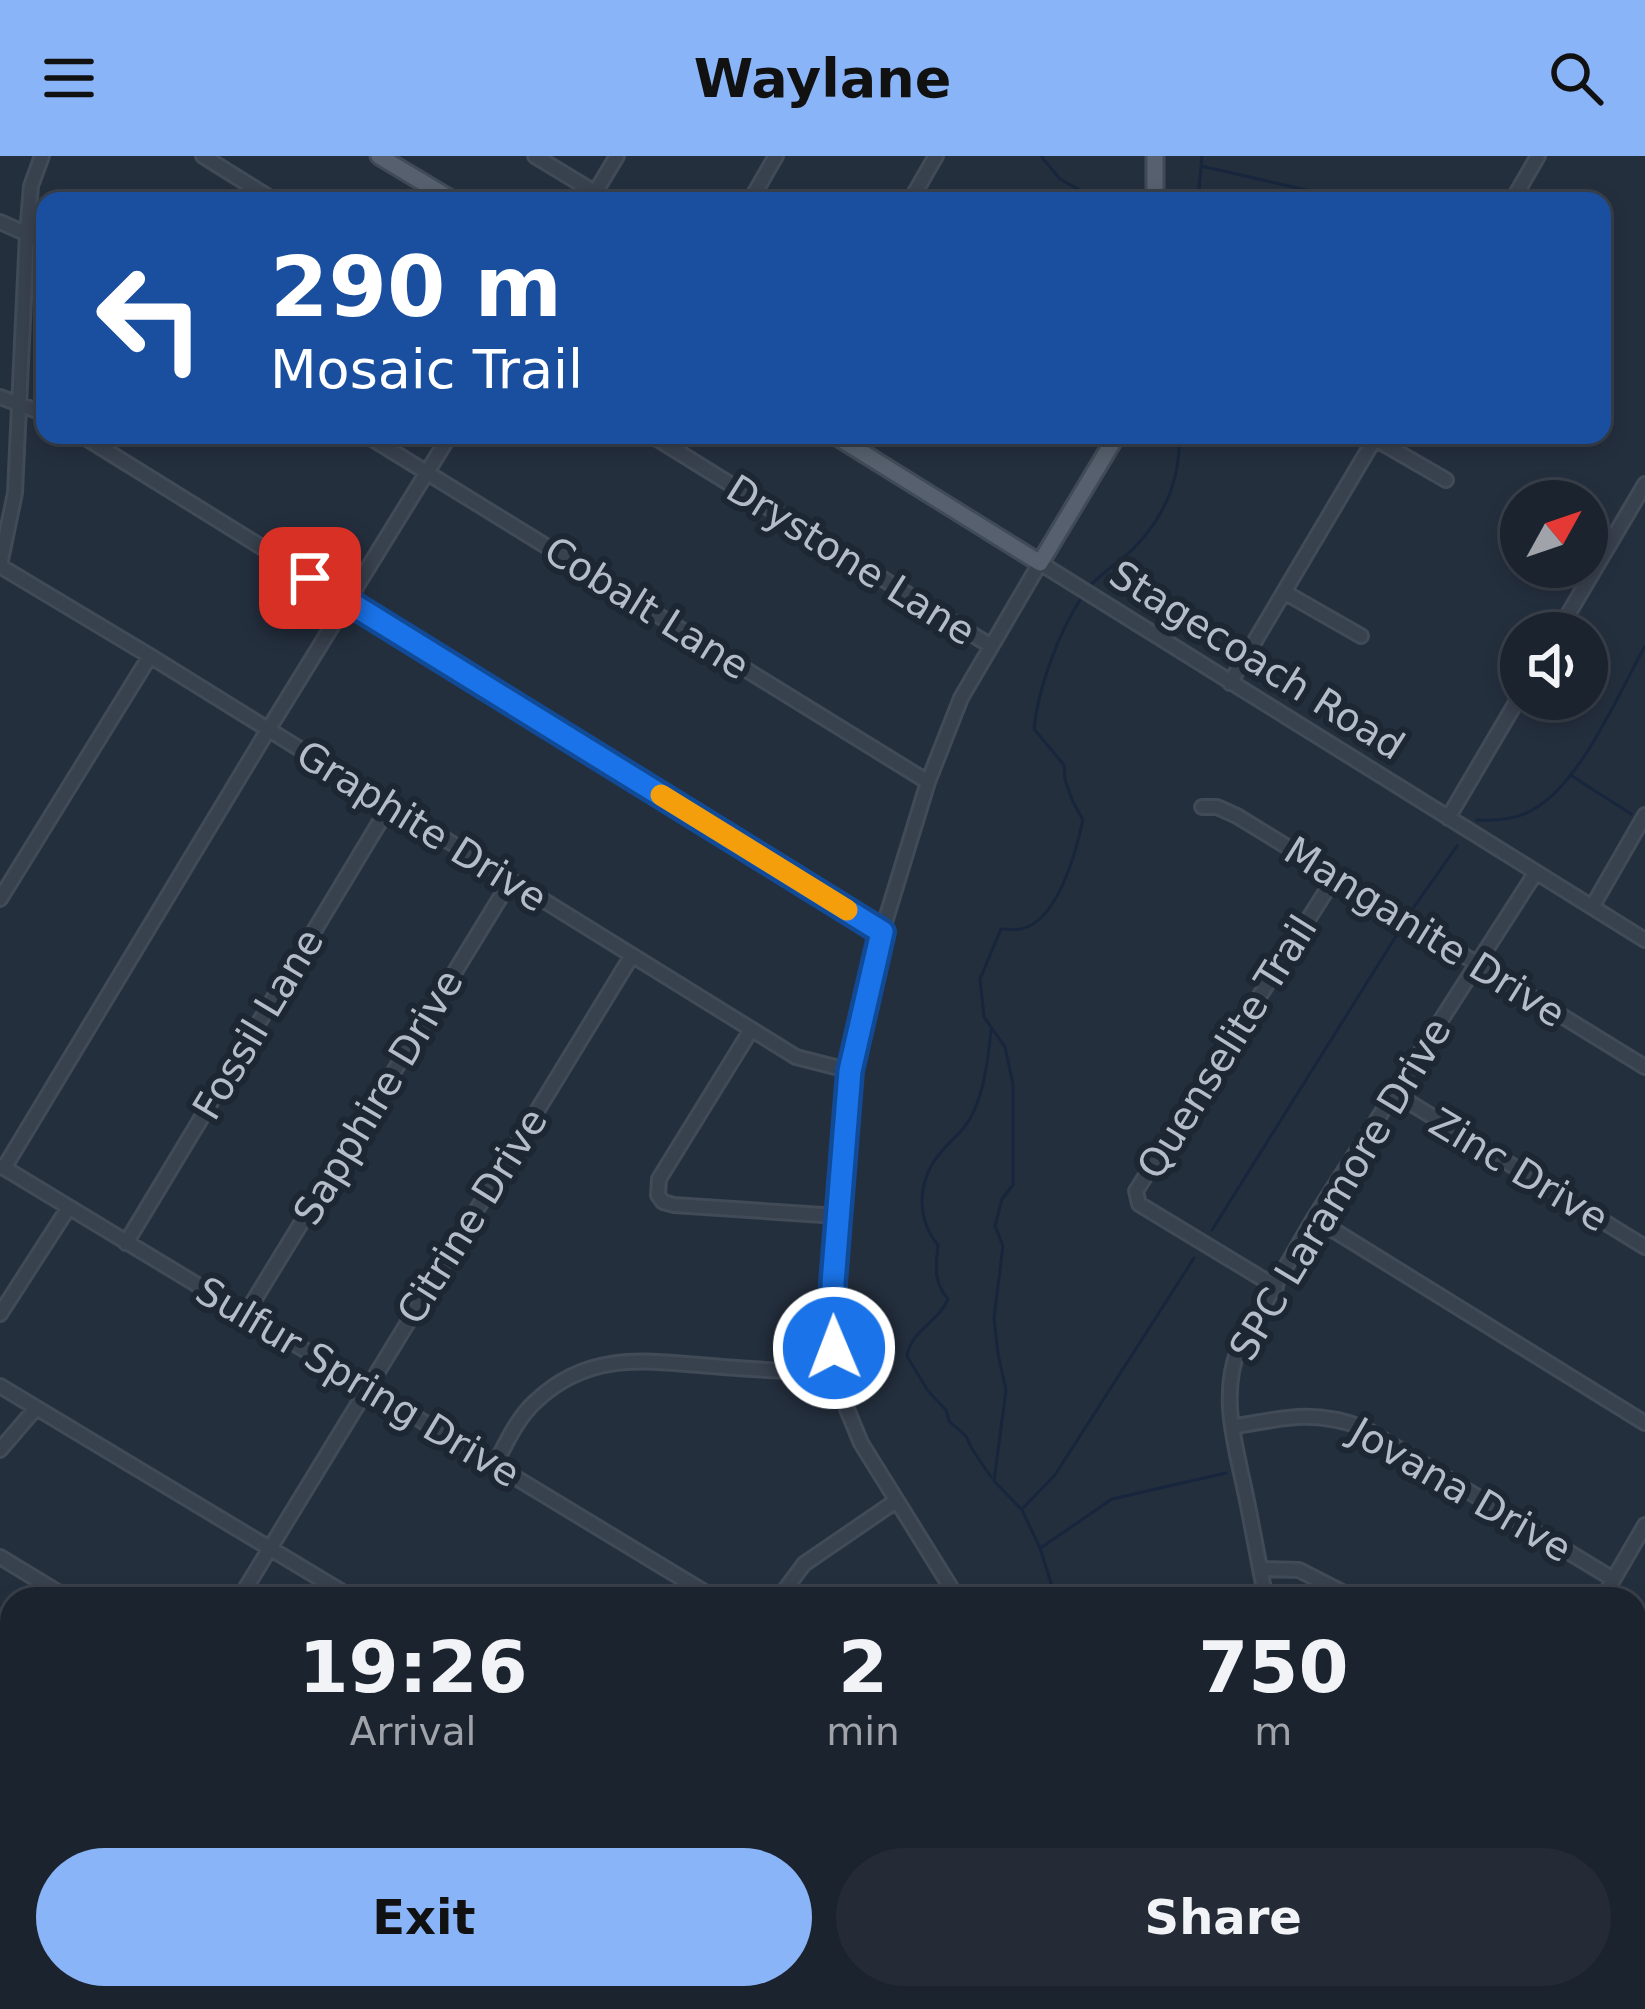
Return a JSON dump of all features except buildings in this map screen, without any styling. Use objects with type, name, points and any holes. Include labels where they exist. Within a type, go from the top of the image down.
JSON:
[{"type":"main road","points":[[379,156],[439,192]]},
{"type":"main road","points":[[1155,156],[1155,192]]},
{"type":"main road","name":"Stagecoach Road","points":[[848,444],[1040,563]]},
{"type":"main road","points":[[1040,563],[1112,444]]},
{"type":"street","points":[[0,565],[15,493],[31,186],[42,156]]},
{"type":"street","points":[[203,156],[261,192]]},
{"type":"street","points":[[535,156],[586,192]]},
{"type":"street","points":[[596,192],[617,156]]},
{"type":"street","points":[[755,192],[776,156]]},
{"type":"street","points":[[915,192],[936,156]]},
{"type":"street","points":[[1518,192],[1538,156]]},
{"type":"street","points":[[0,222],[36,238]]},
{"type":"street","points":[[0,397],[36,411]]},
{"type":"street","points":[[95,444],[882,932]]},
{"type":"street","name":"Cobalt Lane","points":[[380,444],[928,782]]},
{"type":"street","points":[[2,1167],[445,444]]},
{"type":"street","name":"Drystone Lane","points":[[666,444],[991,646]]},
{"type":"street","points":[[1230,683],[1372,444]]},
{"type":"street","points":[[1387,444],[1446,480]]},
{"type":"street","points":[[1569,612],[1645,484]]},
{"type":"street","points":[[950,1587],[861,1443],[836,1372],[832,1324],[850,1071],[882,932],[928,782],[962,698],[1040,563]]},
{"type":"street","name":"Stagecoach Road","points":[[1040,563],[1645,940]]},
{"type":"street","name":"Graphite Drive","points":[[0,565],[796,1057],[850,1071]]},
{"type":"street","points":[[1284,592],[1361,636]]},
{"type":"street","points":[[0,899],[150,656]]},
{"type":"street","points":[[1448,818],[1506,720]]},
{"type":"street","name":"Fossil Lane","points":[[126,1243],[390,805]]},
{"type":"street","name":"Manganite Drive","points":[[1202,807],[1217,807],[1237,816],[1645,1067]]},
{"type":"street","points":[[1592,907],[1645,815]]},
{"type":"street","name":"SPC Laramore Drive","points":[[1264,1587],[1232,1442],[1231,1368],[1314,1218],[1536,872]]},
{"type":"street","name":"Quenselite Trail","points":[[1276,1287],[1138,1204],[1136,1191],[1335,878]]},
{"type":"street","name":"Sapphire Drive","points":[[244,1315],[511,880]]},
{"type":"street","name":"Citrine Drive","points":[[246,1587],[631,957]]},
{"type":"street","points":[[751,1030],[659,1179],[658,1196],[674,1205],[838,1216]]},
{"type":"street","name":"Zinc Drive","points":[[1394,1093],[1645,1246]]},
{"type":"street","name":"Sulfur Spring Drive","points":[[2,1167],[696,1587]]},
{"type":"street","points":[[0,1314],[69,1207]]},
{"type":"street","points":[[1314,1218],[1645,1423]]},
{"type":"street","points":[[495,1464],[533,1403],[579,1371],[604,1364],[634,1360],[836,1372]]},
{"type":"street","points":[[0,1386],[334,1587]]},
{"type":"street","points":[[0,1450],[36,1408]]},
{"type":"street","name":"Jovana Drive","points":[[1232,1426],[1326,1416],[1364,1428],[1613,1580]]},
{"type":"street","points":[[787,1587],[804,1564],[896,1502]]},
{"type":"street","points":[[1609,1587],[1645,1525]]},
{"type":"street","points":[[0,1557],[49,1587]]},
{"type":"street","points":[[1260,1569],[1299,1570],[1332,1587]]},
{"type":"waterway","points":[[1041,156],[1060,179],[1083,192]]},
{"type":"waterway","points":[[1199,192],[1202,156]]},
{"type":"waterway","points":[[1201,166],[1315,192]]},
{"type":"waterway","points":[[1087,589],[1153,525],[1173,483],[1178,444]]},
{"type":"waterway","points":[[1052,1587],[1022,1510],[994,1481],[1006,1390],[994,1318],[1003,1246],[995,1226],[1002,1199],[1013,1185],[1013,1084],[1005,1047],[984,1017],[980,979],[1001,929],[1034,923],[1055,899],[1080,834],[1083,820],[1065,780],[1064,765],[1034,729],[1051,660],[1082,597]]},
{"type":"waterway","points":[[1477,820],[1526,813],[1550,798],[1582,760],[1645,646]]},
{"type":"waterway","points":[[1572,776],[1631,814]]},
{"type":"waterway","points":[[1414,907],[1457,846]]},
{"type":"waterway","points":[[1212,1230],[1398,933]]},
{"type":"waterway","points":[[991,1030],[973,1113],[937,1157],[923,1190],[923,1213],[938,1245],[938,1280],[948,1299],[914,1339],[907,1356],[991,1477]]},
{"type":"waterway","points":[[1023,1508],[1055,1475],[1194,1258]]},
{"type":"waterway","points":[[1042,1547],[1112,1499],[1226,1473]]},
{"type":"slow traffic","points":[[661,795],[847,910]]},
{"type":"route","points":[[310,578],[882,932],[850,1071],[833,1283],[834,1348]]}]
